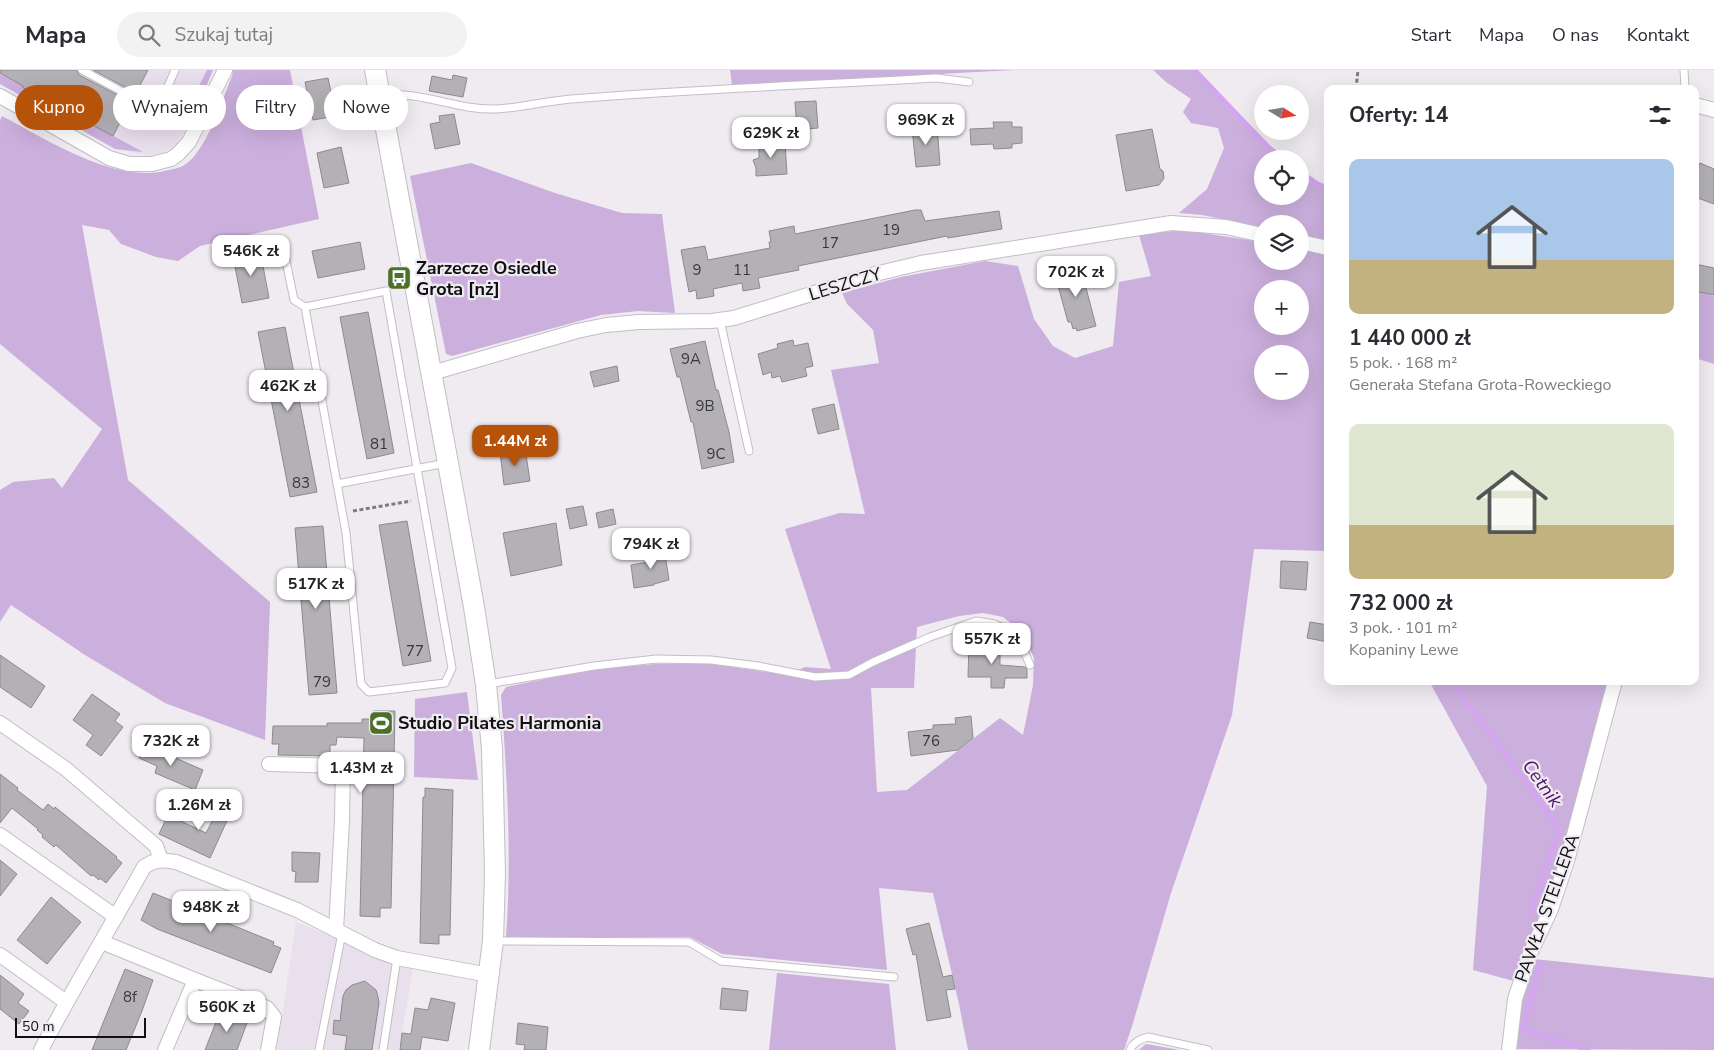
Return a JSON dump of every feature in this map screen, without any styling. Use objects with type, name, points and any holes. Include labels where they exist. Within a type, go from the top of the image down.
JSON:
[{"type":"street","points":[[0,96],[109,158],[130,164],[152,164],[171,159],[189,142],[225,70]]},
{"type":"street","points":[[375,70],[378,85]]},
{"type":"street","points":[[1699,106],[1714,110]]},
{"type":"street","points":[[387,130],[432,373],[486,684],[492,749],[495,873],[490,975],[479,1050]]},
{"type":"street","name":"LESZCZY","points":[[432,373],[577,330],[606,324],[720,320],[752,314],[875,274],[922,262],[1171,223],[1226,227],[1254,233]]},
{"type":"street","points":[[1309,244],[1324,247]]},
{"type":"street","name":"PAWŁA STELLERA","points":[[1509,1050],[1516,999],[1530,954],[1551,909],[1567,861],[1615,685]]},
{"type":"street","points":[[0,723],[66,768],[156,846],[161,860]]},
{"type":"street","points":[[269,764],[343,766],[339,932]]},
{"type":"street","points":[[0,835],[116,917]]},
{"type":"street","points":[[41,1050],[66,1002],[144,867],[150,862],[161,860],[176,862],[288,906],[375,950],[397,958],[490,975]]},
{"type":"street","points":[[102,942],[267,1008],[274,1017],[268,1050]]},
{"type":"street","points":[[0,955],[66,1002]]},
{"type":"street","points":[[165,1050],[194,980]]},
{"type":"lane","points":[[82,70],[148,104],[159,100],[164,94],[176,70]]},
{"type":"lane","points":[[1684,70],[1685,85]]},
{"type":"lane","points":[[408,96],[480,109],[498,109],[569,99],[664,93],[937,78],[969,82]]},
{"type":"lane","points":[[283,246],[294,300],[305,307],[386,291],[452,668],[445,683],[369,692],[361,684],[346,533],[305,307]]},
{"type":"lane","points":[[720,320],[749,451]]},
{"type":"lane","points":[[337,484],[448,463]]},
{"type":"lane","points":[[486,684],[594,666],[656,659],[711,660],[758,666],[816,677],[849,675],[930,637],[976,621],[995,624],[1010,632],[1024,651],[1030,664]]},
{"type":"lane","points":[[319,1050],[339,932]]},
{"type":"lane","points":[[493,940],[689,942],[721,961],[894,977]]},
{"type":"lane","points":[[383,1050],[397,958]]},
{"type":"lane","points":[[1130,1050],[1131,1046],[1139,1040],[1148,1037],[1208,1050]]},
{"type":"path","points":[[1356,85],[1358,70]]},
{"type":"path","points":[[342,513],[423,499]]},
{"type":"shaded area","points":[[0,70],[213,70],[207,85],[113,85],[113,130],[185,130],[171,149],[150,156],[115,149],[81,130],[103,130],[103,85],[15,85],[15,92],[0,84]]},
{"type":"shaded area","points":[[207,70],[213,70],[207,85],[199,85]]},
{"type":"shaded area","points":[[233,70],[290,70],[293,85],[236,85],[236,130],[302,130],[319,219],[200,246],[178,261],[156,257],[121,244],[109,230],[82,225],[128,480],[270,602],[265,740],[165,703],[85,655],[11,605],[0,622],[0,490],[13,482],[54,478],[62,488],[102,429],[0,344],[0,120],[2,116],[15,123],[15,130],[28,130],[61,148],[105,166],[148,173],[169,170],[183,166],[191,159],[199,150],[210,130],[226,130],[226,91]]},
{"type":"shaded area","points":[[730,70],[1014,70],[732,85]]},
{"type":"shaded area","points":[[1153,70],[1198,70],[1254,129],[1254,140],[1265,140],[1274,150],[1254,150],[1254,205],[1309,205],[1309,175],[1324,184],[1324,239],[1309,236],[1309,215],[1254,215],[1254,225],[1202,215],[1179,213],[1207,189],[1224,148],[1218,128],[1191,123],[1183,112],[1191,99],[1166,82]]},
{"type":"shaded area","points":[[0,74],[21,85],[15,85],[15,92],[0,84]]},
{"type":"shaded area","points":[[81,130],[102,130],[143,152],[115,149]]},
{"type":"shaded area","points":[[471,163],[555,193],[622,213],[662,214],[675,313],[638,311],[601,315],[452,356],[446,354],[410,176]]},
{"type":"shaded area","points":[[1182,230],[1254,241],[1254,270],[1309,270],[1309,250],[1324,253],[1324,551],[1254,549],[1232,715],[1171,893],[1124,1050],[968,1050],[933,893],[879,888],[887,970],[722,954],[690,937],[506,937],[509,846],[501,695],[506,687],[594,669],[656,664],[712,664],[787,675],[805,667],[831,669],[785,529],[840,513],[865,514],[831,370],[879,363],[873,330],[847,304],[842,293],[901,277],[985,261],[1018,266],[1034,319],[1053,346],[1075,358],[1113,346],[1119,282],[1151,276],[1139,235]],"holes":[[[983,613],[1003,617],[1022,632],[1034,658],[1033,685],[1023,735],[1000,718],[907,790],[877,792],[871,688],[914,688],[917,627],[959,616]]]},
{"type":"shaded area","points":[[1699,292],[1714,296],[1714,364],[1699,359]]},
{"type":"shaded area","points":[[1431,685],[1608,685],[1561,861],[1546,904],[1530,937],[1527,952],[1514,981],[1473,970],[1487,786]]},
{"type":"shaded area","points":[[467,692],[478,780],[414,777],[415,699]]},
{"type":"shaded area","points":[[296,922],[413,969],[399,1050],[277,1050]]},
{"type":"shaded area","points":[[1534,959],[1714,978],[1714,1050],[1517,1049],[1522,1000]]},
{"type":"shaded area","points":[[777,973],[889,984],[896,1050],[769,1050]]},
{"type":"shaded area","points":[[1146,1044],[1180,1050],[1139,1050]]},
{"type":"building","points":[[0,70],[77,70],[79,75],[98,85],[21,85],[0,73]]},
{"type":"building","points":[[93,70],[148,70],[140,85],[121,85]]},
{"type":"building","points":[[453,75],[467,78],[463,97],[429,91],[432,76],[452,80]]},
{"type":"building","points":[[328,78],[329,85],[324,85],[324,118],[314,120],[314,85],[306,85],[305,82]]},
{"type":"building","points":[[103,87],[113,93],[113,130],[116,130],[113,136],[102,130]]},
{"type":"building","points":[[816,101],[818,128],[797,130],[795,102]]},
{"type":"building","points":[[454,114],[460,144],[435,149],[430,124],[440,122],[439,116]]},
{"type":"building","points":[[993,122],[1012,122],[1012,127],[1022,127],[1022,143],[1012,144],[1012,148],[994,149],[993,144],[971,145],[970,129],[994,128]]},
{"type":"building","points":[[937,125],[940,165],[916,167],[912,128]]},
{"type":"building","points":[[1152,129],[1160,169],[1163,171],[1164,178],[1159,185],[1126,191],[1116,135]]},
{"type":"building","points":[[785,142],[787,174],[756,176],[753,160],[759,158],[759,143]]},
{"type":"building","points":[[341,147],[349,183],[324,188],[317,153]]},
{"type":"building","points":[[1700,163],[1714,169],[1714,204],[1699,198]]},
{"type":"building","points":[[921,210],[925,221],[999,211],[1002,229],[948,238],[947,236],[798,266],[799,270],[758,278],[760,288],[743,291],[742,283],[713,289],[714,296],[697,299],[696,290],[689,292],[681,250],[705,246],[708,260],[770,248],[769,231],[794,226],[795,234]]},
{"type":"building","points":[[360,242],[365,269],[318,278],[312,251]]},
{"type":"building","points":[[260,250],[269,298],[242,303],[233,256]]},
{"type":"building","points":[[1080,265],[1096,326],[1077,331],[1076,328],[1073,329],[1071,322],[1068,322],[1057,282],[1060,281],[1057,271]]},
{"type":"building","points":[[1699,265],[1714,268],[1714,295],[1699,292]]},
{"type":"building","points":[[368,312],[394,453],[367,459],[340,317]]},
{"type":"building","points":[[285,327],[317,492],[290,497],[258,332]]},
{"type":"building","points":[[793,340],[794,346],[808,343],[813,366],[805,368],[807,376],[782,382],[780,376],[772,378],[771,372],[763,375],[758,354],[778,348],[777,344]]},
{"type":"building","points":[[705,341],[716,390],[718,390],[729,432],[734,462],[702,469],[693,422],[691,422],[680,377],[677,377],[670,349]]},
{"type":"building","points":[[617,366],[619,381],[594,387],[590,372]]},
{"type":"building","points":[[834,404],[839,429],[818,434],[812,409]]},
{"type":"building","points":[[525,448],[530,481],[504,485],[500,452]]},
{"type":"building","points":[[583,506],[587,525],[570,529],[566,509]]},
{"type":"building","points":[[613,509],[616,524],[599,528],[596,513]]},
{"type":"building","points":[[407,521],[431,661],[403,666],[379,525]]},
{"type":"building","points":[[556,523],[562,565],[511,576],[503,533]]},
{"type":"building","points":[[323,526],[337,693],[309,695],[295,528]]},
{"type":"building","points":[[664,548],[669,580],[654,585],[634,588],[631,565],[649,562],[647,551]]},
{"type":"building","points":[[1281,561],[1308,562],[1306,590],[1280,588]]},
{"type":"building","points":[[1310,622],[1324,624],[1324,641],[1307,638]]},
{"type":"building","points":[[969,644],[1000,645],[1000,665],[1025,667],[1027,669],[1027,678],[1005,678],[1004,688],[991,688],[991,677],[968,677]]},
{"type":"building","points":[[0,655],[45,686],[31,708],[0,687]]},
{"type":"building","points":[[92,694],[120,714],[115,721],[123,727],[101,756],[86,745],[93,735],[73,720]]},
{"type":"building","points":[[374,711],[395,711],[391,908],[380,908],[380,917],[360,916],[364,738],[337,737],[336,745],[330,745],[330,756],[278,755],[279,744],[272,744],[273,726],[327,726],[327,723],[362,723],[362,719],[373,719]]},
{"type":"building","points":[[971,716],[973,738],[958,750],[911,756],[908,732],[933,729],[933,725],[956,724],[955,718]]},
{"type":"building","points":[[146,742],[165,750],[164,753],[203,770],[195,790],[155,773],[157,766],[139,758]]},
{"type":"building","points":[[0,774],[43,810],[48,804],[54,809],[55,807],[117,857],[122,863],[106,883],[100,878],[99,880],[93,875],[91,876],[56,845],[54,847],[42,837],[43,835],[38,829],[12,808],[0,823]]},
{"type":"building","points":[[425,788],[453,790],[450,935],[439,935],[439,944],[420,943],[423,797],[425,797]]},
{"type":"building","points":[[225,796],[236,801],[210,858],[159,834],[168,815],[206,833]]},
{"type":"building","points":[[292,852],[320,853],[318,882],[295,882],[296,872],[292,871]]},
{"type":"building","points":[[0,860],[17,874],[0,896]]},
{"type":"building","points":[[153,893],[274,942],[273,945],[281,948],[271,973],[157,929],[141,920]]},
{"type":"building","points":[[51,897],[81,922],[47,964],[17,940]]},
{"type":"building","points":[[929,923],[943,977],[952,975],[955,989],[946,990],[951,1017],[927,1021],[916,954],[913,955],[906,929]]},
{"type":"building","points":[[125,969],[153,980],[142,1011],[126,1050],[92,1050]]},
{"type":"building","points":[[0,975],[24,994],[18,1003],[29,1011],[19,1024],[0,1009]]},
{"type":"building","points":[[365,981],[376,990],[379,1003],[372,1050],[345,1050],[347,1036],[333,1034],[334,1020],[340,1021],[343,996],[346,990],[352,985]]},
{"type":"building","points":[[722,988],[748,991],[746,1011],[720,1009]]},
{"type":"building","points":[[431,998],[455,1003],[448,1041],[422,1037],[420,1050],[400,1050],[402,1033],[411,1034],[415,1008],[428,1010]]},
{"type":"building","points":[[224,1011],[248,1020],[237,1050],[205,1050],[218,1017],[221,1018]]},
{"type":"building","points":[[518,1023],[548,1027],[546,1050],[524,1050],[525,1045],[516,1044]]},
{"type":"waterway","name":"Cetnik","points":[[1194,70],[1272,150]]},
{"type":"waterway","name":"Cetnik","points":[[1309,178],[1324,187]]},
{"type":"waterway","name":"Cetnik","points":[[1454,685],[1545,808],[1559,831],[1530,913]]},
{"type":"waterway","name":"Cetnik","points":[[1540,966],[1524,1027],[1527,1031],[1588,1050]]},
{"type":"place","name":"Zarzecze Osiedle Grota [nż]","points":[[399,278]]},
{"type":"place","name":"Studio Pilates Harmonia","points":[[381,723]]}]
